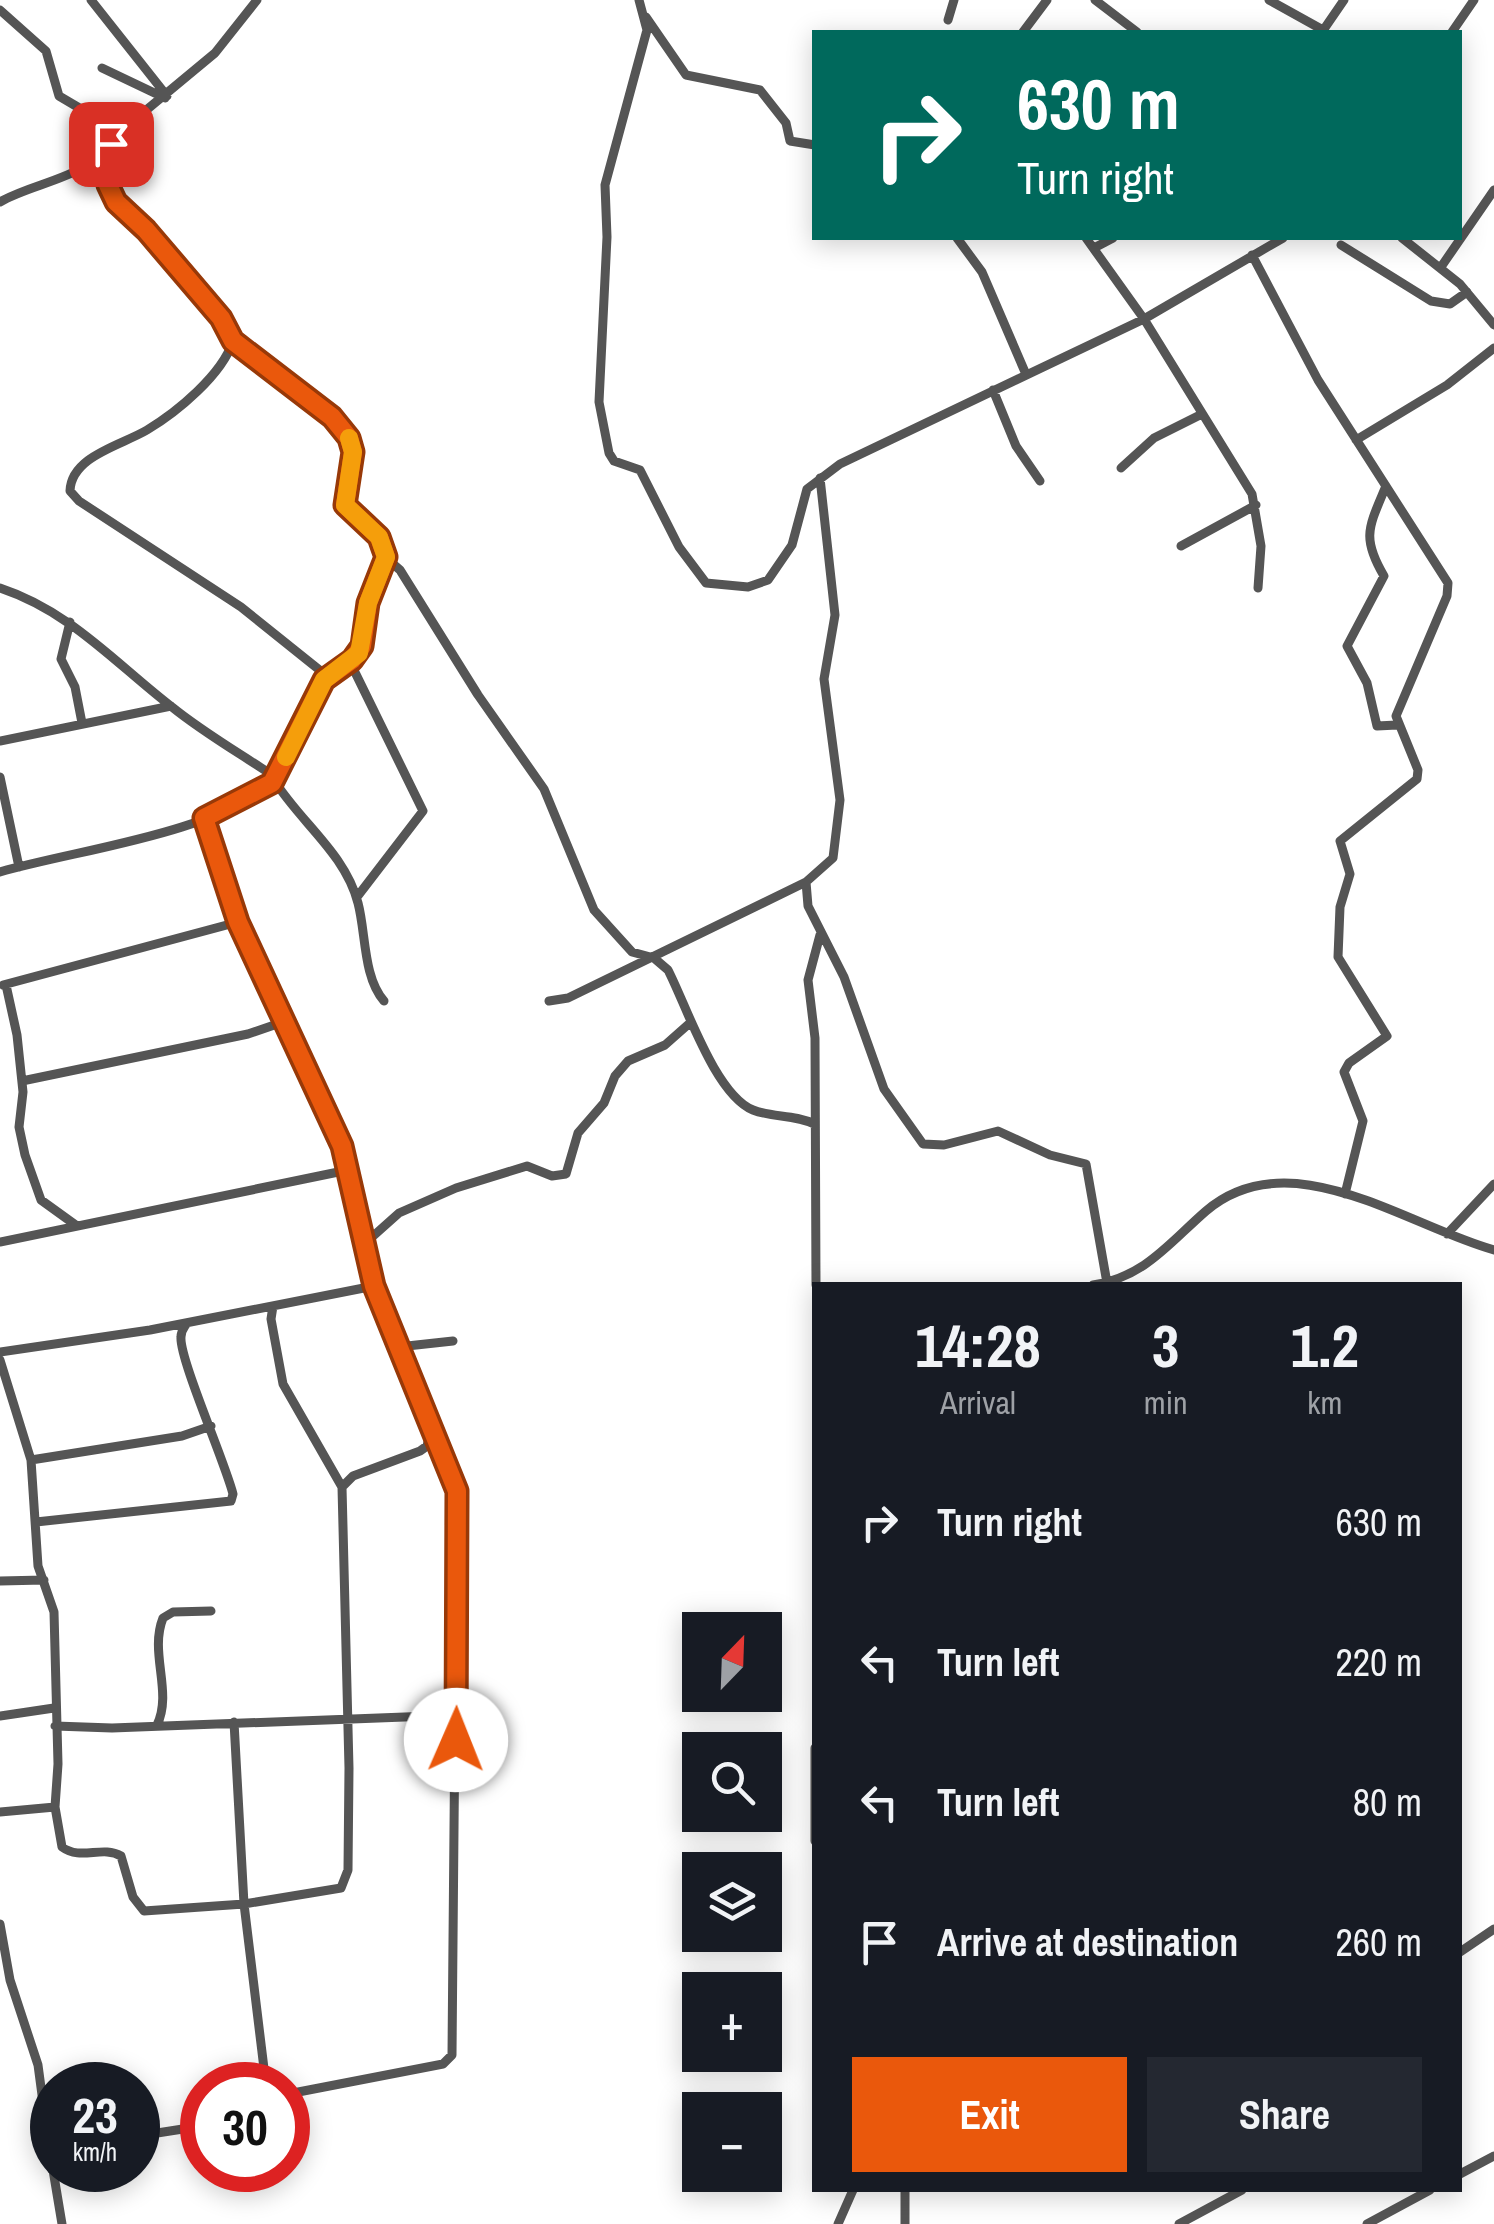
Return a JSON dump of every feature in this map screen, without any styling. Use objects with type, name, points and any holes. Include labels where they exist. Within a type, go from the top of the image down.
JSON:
[{"type":"street","points":[[91,0],[166,97]]},
{"type":"street","points":[[0,202],[33,184],[61,180],[108,149],[120,132],[215,54],[258,0]]},
{"type":"street","points":[[638,0],[683,73],[723,86],[760,90],[788,126],[790,141],[812,144]]},
{"type":"street","points":[[948,20],[954,0]]},
{"type":"street","points":[[1025,30],[1048,0]]},
{"type":"street","points":[[1096,0],[1134,30]]},
{"type":"street","points":[[1269,0],[1320,30]]},
{"type":"street","points":[[1323,30],[1344,0]]},
{"type":"street","points":[[1453,30],[1474,0]]},
{"type":"street","points":[[0,10],[46,50],[59,96],[120,132]]},
{"type":"street","points":[[646,17],[642,47],[605,184],[599,402],[609,454],[614,461],[640,470],[697,576],[719,586],[758,587],[768,580],[792,545],[807,489],[820,478],[1026,372],[1144,319],[1280,240]]},
{"type":"street","points":[[1118,30],[1124,22]]},
{"type":"street","points":[[102,68],[166,97]]},
{"type":"street","points":[[108,149],[112,196],[221,318],[233,341],[332,417],[349,438],[353,452],[345,505],[379,537],[386,557],[400,570],[544,789],[594,910],[632,952],[659,961],[668,970],[735,1100],[761,1113],[794,1116],[814,1124]]},
{"type":"street","points":[[1462,231],[1494,190]]},
{"type":"street","points":[[958,240],[982,272],[1026,372]]},
{"type":"street","points":[[1088,240],[1144,319],[1256,505],[1262,546],[1258,588]]},
{"type":"street","points":[[1094,248],[1109,240]]},
{"type":"street","points":[[1405,240],[1441,267],[1494,325]]},
{"type":"street","points":[[1441,267],[1457,240]]},
{"type":"street","points":[[1341,245],[1431,301],[1450,304],[1466,292]]},
{"type":"street","points":[[1252,256],[1287,326],[1448,583],[1440,613],[1398,705],[1397,725],[1418,770],[1418,779],[1340,841],[1350,874],[1340,906],[1338,957],[1386,1036],[1344,1072],[1363,1121],[1345,1194]]},
{"type":"street","points":[[233,341],[226,356],[185,400],[147,430],[86,463],[72,478],[70,491],[79,501],[241,608],[327,676]]},
{"type":"street","points":[[1356,440],[1448,386],[1494,348]]},
{"type":"street","points":[[993,390],[1016,446],[1040,480]]},
{"type":"street","points":[[1122,468],[1154,438],[1200,415]]},
{"type":"street","points":[[550,1001],[568,998],[806,882],[832,863],[840,800],[824,705],[824,678],[836,615],[820,478]]},
{"type":"street","points":[[1386,486],[1368,549],[1384,576],[1360,614],[1348,646],[1368,682],[1377,726],[1397,725]]},
{"type":"street","points":[[1181,546],[1256,505]]},
{"type":"street","points":[[0,872],[204,818],[262,792],[274,779],[327,676],[350,662],[362,646],[368,603],[386,557]]},
{"type":"street","points":[[0,588],[38,602],[70,622],[171,706],[274,779],[338,860],[357,898],[368,965],[384,1001]]},
{"type":"street","points":[[70,622],[61,660],[75,687],[82,723]]},
{"type":"street","points":[[350,662],[423,811],[357,898]]},
{"type":"street","points":[[0,741],[171,706]]},
{"type":"street","points":[[0,777],[19,867]]},
{"type":"street","points":[[204,818],[238,922],[342,1146],[374,1286],[457,1491],[452,2055],[443,2064],[310,2090]]},
{"type":"street","points":[[806,882],[804,892],[820,935],[844,977],[884,1089],[923,1144],[944,1146],[998,1131],[1050,1155],[1086,1164],[1108,1282]]},
{"type":"street","points":[[77,1226],[41,1200],[19,1128],[22,1080],[3,985],[238,922]]},
{"type":"street","points":[[816,1282],[815,1038],[808,980],[820,935]]},
{"type":"street","points":[[22,1080],[248,1034],[283,1022]]},
{"type":"street","points":[[362,1246],[399,1213],[456,1188],[527,1166],[552,1176],[566,1174],[578,1132],[604,1103],[615,1076],[628,1061],[665,1045],[692,1022]]},
{"type":"street","points":[[0,1242],[348,1170]]},
{"type":"street","points":[[1110,1282],[1165,1253],[1204,1213],[1241,1187],[1281,1184],[1345,1194],[1494,1250]]},
{"type":"street","points":[[1447,1234],[1494,1184]]},
{"type":"street","points":[[0,1352],[187,1323],[374,1286]]},
{"type":"street","points":[[0,1360],[31,1460],[38,1566],[54,1612],[55,1807],[62,1847],[75,1855],[114,1852],[121,1856],[133,1896],[144,1911],[244,1904],[332,1890],[346,1880],[342,1488],[284,1384],[272,1319],[274,1306]]},
{"type":"street","points":[[36,1522],[228,1504],[234,1494],[180,1340],[187,1323]]},
{"type":"street","points":[[398,1348],[454,1341]]},
{"type":"street","points":[[31,1460],[182,1436],[211,1426]]},
{"type":"street","points":[[342,1488],[353,1476],[420,1451],[426,1446],[431,1428]]},
{"type":"street","points":[[0,1581],[44,1580]]},
{"type":"street","points":[[157,1725],[163,1711],[157,1662],[163,1618],[173,1612],[211,1610]]},
{"type":"street","points":[[0,1716],[54,1708]]},
{"type":"street","points":[[56,1726],[457,1715]]},
{"type":"street","points":[[234,1722],[244,1904],[263,2062]]},
{"type":"street","points":[[0,1812],[55,1807]]},
{"type":"street","points":[[0,1924],[14,1997],[37,2062]]},
{"type":"street","points":[[1462,1951],[1494,1928]]},
{"type":"street","points":[[1462,2173],[1494,2156]]},
{"type":"street","points":[[56,2192],[62,2224]]},
{"type":"street","points":[[838,2224],[852,2192]]},
{"type":"street","points":[[904,2224],[905,2192]]},
{"type":"street","points":[[1178,2224],[1238,2192]]},
{"type":"street","points":[[1367,2224],[1426,2192]]},
{"type":"slow traffic","points":[[286,757],[324,680],[359,653],[368,603],[386,557],[379,537],[349,513],[345,505],[344,488],[353,452],[349,438]]},
{"type":"route","points":[[111,144],[108,185],[116,202],[146,230],[181,276],[221,318],[233,341],[297,394],[332,417],[349,438],[353,452],[344,488],[345,505],[383,543],[386,557],[368,603],[359,653],[324,680],[272,783],[262,792],[204,818],[238,922],[342,1146],[360,1239],[374,1286],[457,1491],[456,1740]]}]
